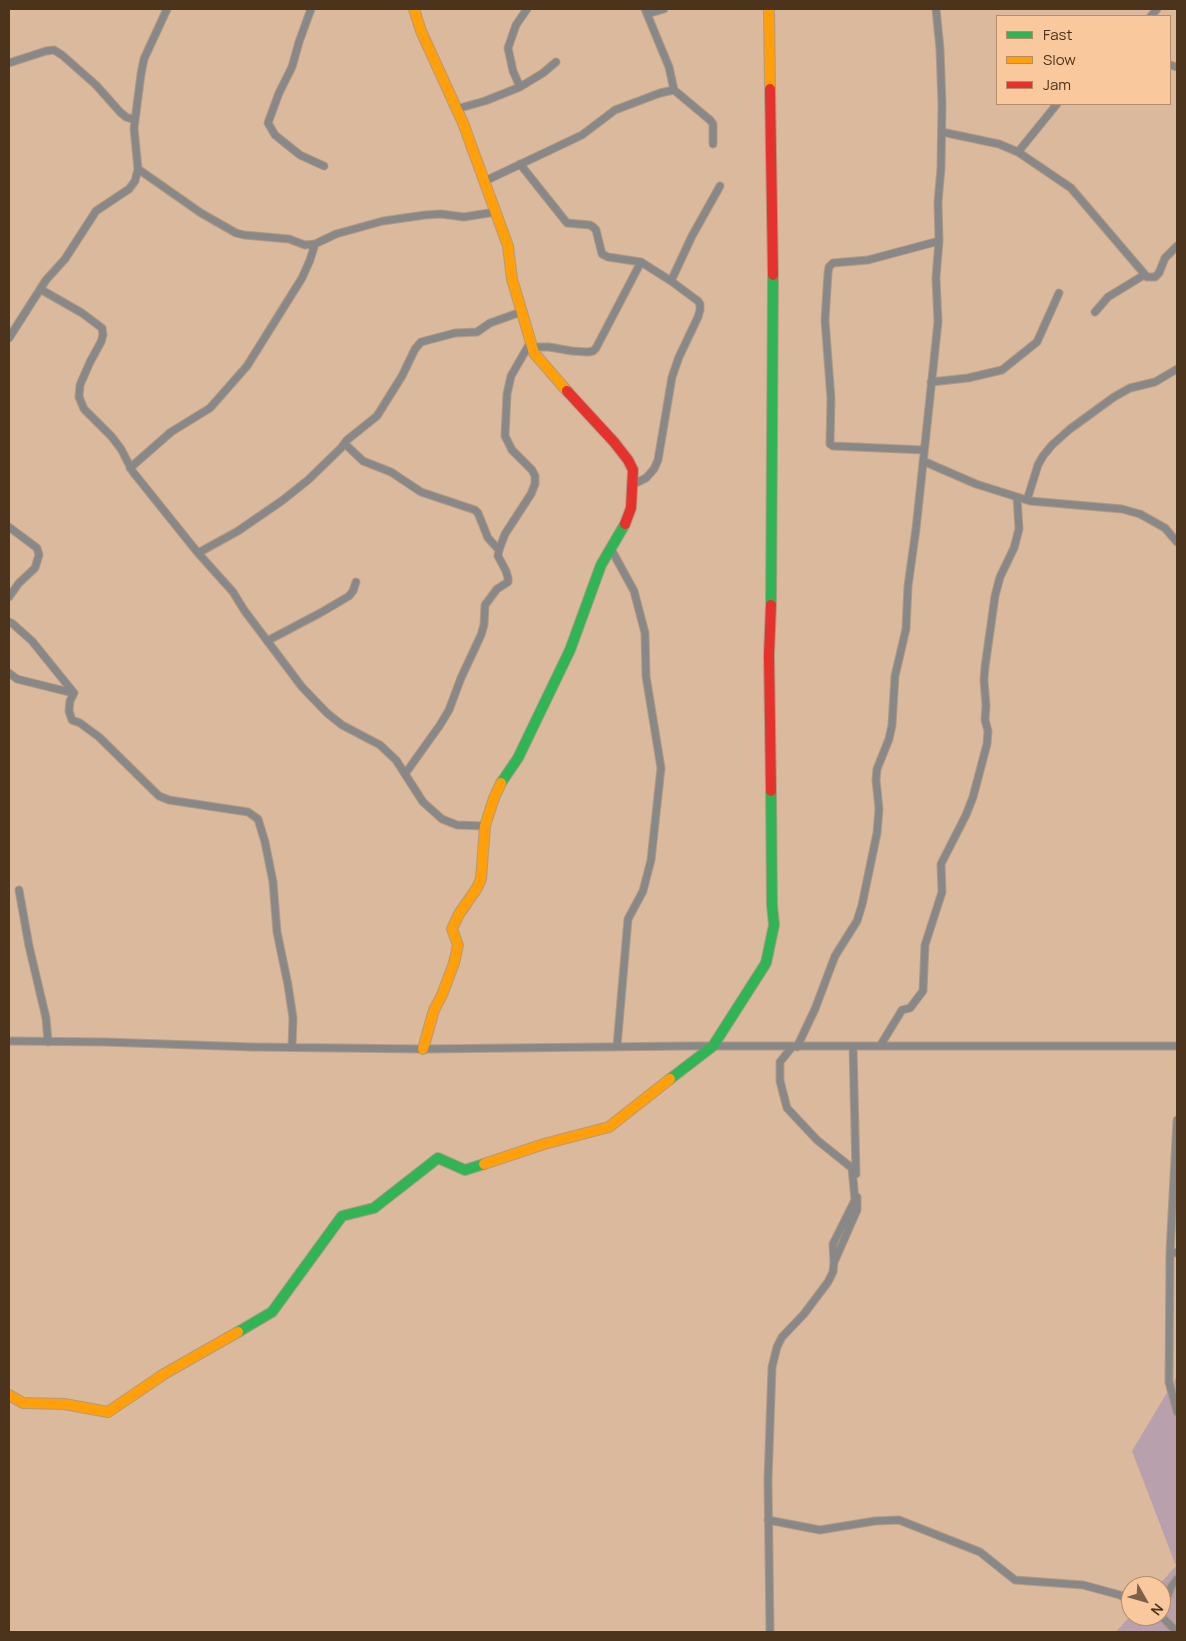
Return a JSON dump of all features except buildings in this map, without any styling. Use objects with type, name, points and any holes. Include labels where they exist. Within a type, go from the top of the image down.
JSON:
[{"type":"street","points":[[9,338],[46,280],[65,259],[96,211],[129,189],[135,180],[138,168],[134,128],[144,58],[167,9]]},
{"type":"street","points":[[311,9],[292,67],[279,93],[268,123],[275,134],[300,155],[324,166]]},
{"type":"street","points":[[414,9],[418,24],[456,109],[485,181],[508,246],[512,279],[531,345],[538,360],[603,430],[628,460],[633,470],[631,508],[626,523],[601,565],[564,662],[518,758],[497,791],[486,826],[481,880],[452,928],[458,945],[454,963],[446,986],[434,1010],[423,1048]]},
{"type":"street","points":[[520,87],[508,48],[516,25],[527,9]]},
{"type":"street","points":[[664,9],[646,12],[669,67],[674,90],[713,124],[713,144]]},
{"type":"street","points":[[9,1395],[23,1403],[64,1404],[108,1412],[164,1374],[272,1312],[342,1216],[374,1208],[438,1158],[465,1170],[544,1144],[609,1127],[712,1046],[766,963],[774,925],[772,905],[769,664],[772,584],[773,266],[769,9]]},
{"type":"street","points":[[770,1632],[768,1520],[772,1367],[777,1347],[787,1330],[804,1314],[828,1282],[833,1272],[833,1244],[854,1200],[852,1168],[817,1140],[787,1108],[780,1081],[780,1062],[795,1047],[814,1009],[835,956],[857,921],[877,833],[879,809],[877,774],[892,724],[895,676],[906,629],[908,586],[916,529],[938,322],[936,278],[942,132],[940,49],[936,9]]},
{"type":"street","points":[[9,63],[54,50],[96,85],[120,112],[126,117],[135,120]]},
{"type":"street","points":[[456,109],[485,101],[520,87],[543,73],[556,62]]},
{"type":"street","points":[[485,181],[582,135],[615,110],[660,93],[674,90]]},
{"type":"street","points":[[1018,152],[1056,105]]},
{"type":"street","points":[[942,132],[998,144],[1018,152],[1071,188],[1147,277],[1155,277],[1165,258],[1177,246]]},
{"type":"street","points":[[520,164],[567,223],[590,225],[596,230],[602,254],[641,262],[671,281],[700,304],[698,317],[679,357],[672,377],[658,460],[654,469],[646,478],[632,485]]},
{"type":"street","points":[[138,168],[201,213],[236,233],[289,239],[305,245],[315,244],[336,234],[383,221],[425,215],[464,216],[495,212]]},
{"type":"street","points":[[671,281],[692,236],[720,186]]},
{"type":"street","points":[[924,450],[833,446],[830,444],[831,399],[825,320],[828,273],[833,263],[868,260],[939,241]]},
{"type":"street","points":[[130,468],[171,432],[210,408],[248,366],[302,278],[315,244]]},
{"type":"street","points":[[531,345],[580,352],[593,351],[641,262]]},
{"type":"street","points":[[1095,312],[1108,297],[1144,275]]},
{"type":"street","points":[[40,289],[82,313],[102,328],[101,342],[80,385],[79,397],[84,409],[112,437],[121,449],[130,468],[198,553],[233,592],[286,668],[314,701],[342,724],[380,745],[396,760],[423,802],[442,819],[457,825],[486,826]]},
{"type":"street","points":[[931,382],[1000,372],[1040,338],[1059,293]]},
{"type":"street","points":[[198,553],[238,531],[271,509],[308,480],[347,440],[368,424],[383,408],[415,349],[421,342],[455,333],[477,332],[490,323],[521,312]]},
{"type":"street","points":[[405,774],[449,710],[481,634],[484,625],[485,605],[497,589],[508,582],[506,571],[498,556],[499,550],[505,534],[531,494],[536,476],[512,450],[505,436],[507,394],[511,376],[531,345]]},
{"type":"street","points":[[1027,500],[1038,465],[1043,456],[1070,429],[1114,397],[1130,388],[1155,382],[1177,369]]},
{"type":"street","points":[[345,444],[363,460],[391,472],[421,492],[474,510],[478,513],[488,538],[499,550]]},
{"type":"street","points":[[923,461],[976,484],[1027,500],[1122,509],[1140,514],[1165,528],[1177,542]]},
{"type":"street","points":[[880,1046],[902,1010],[910,1008],[923,991],[925,945],[942,892],[941,864],[970,806],[987,744],[985,667],[995,596],[1000,577],[1014,548],[1019,530],[1017,497]]},
{"type":"street","points":[[9,527],[37,548],[39,556],[35,568],[19,582],[9,598]]},
{"type":"street","points":[[611,549],[634,591],[645,633],[646,676],[661,768],[651,860],[644,891],[628,919],[617,1046]]},
{"type":"street","points":[[267,641],[349,596],[356,582]]},
{"type":"street","points":[[9,622],[32,641],[74,693]]},
{"type":"street","points":[[9,673],[17,679],[74,693]]},
{"type":"street","points":[[74,693],[70,701],[69,711],[72,720],[99,737],[159,796],[169,800],[248,812],[258,819],[273,882],[277,932],[293,1018],[292,1047]]},
{"type":"street","points":[[19,890],[28,946],[46,1018],[48,1042]]},
{"type":"street","points":[[9,1042],[423,1048],[1177,1046]]},
{"type":"street","points":[[834,1262],[857,1210],[853,1046]]},
{"type":"street","points":[[1177,1120],[1169,1382],[1177,1412]]},
{"type":"street","points":[[768,1520],[820,1530],[875,1521],[899,1520],[980,1552],[1016,1580],[1083,1585],[1121,1596]]},
{"type":"shaded area","points":[[1177,1376],[1177,1632],[1116,1632],[1121,1626],[1171,1626],[1171,1576],[1167,1576],[1176,1566],[1132,1451]]},
{"type":"traffic: fast","points":[[771,605],[773,275]]},
{"type":"traffic: fast","points":[[501,783],[518,758],[570,650],[601,565],[625,524]]},
{"type":"traffic: fast","points":[[670,1079],[713,1046],[766,963],[774,925],[772,905],[771,791]]},
{"type":"traffic: fast","points":[[238,1332],[272,1312],[342,1216],[374,1208],[438,1158],[465,1170],[484,1164]]},
{"type":"traffic: slow","points":[[414,9],[421,31],[463,123],[508,246],[512,279],[534,353],[567,391]]},
{"type":"traffic: slow","points":[[769,9],[770,89]]},
{"type":"traffic: slow","points":[[423,1049],[434,1010],[454,963],[458,945],[452,929],[481,879],[485,826],[501,783]]},
{"type":"traffic: slow","points":[[484,1164],[544,1144],[609,1127],[670,1079]]},
{"type":"traffic: slow","points":[[9,1395],[23,1403],[64,1404],[108,1412],[164,1374],[238,1332]]},
{"type":"traffic: jam","points":[[770,89],[773,275]]},
{"type":"traffic: jam","points":[[567,391],[614,442],[633,470],[631,508],[625,524]]},
{"type":"traffic: jam","points":[[771,605],[769,655],[771,791]]}]
